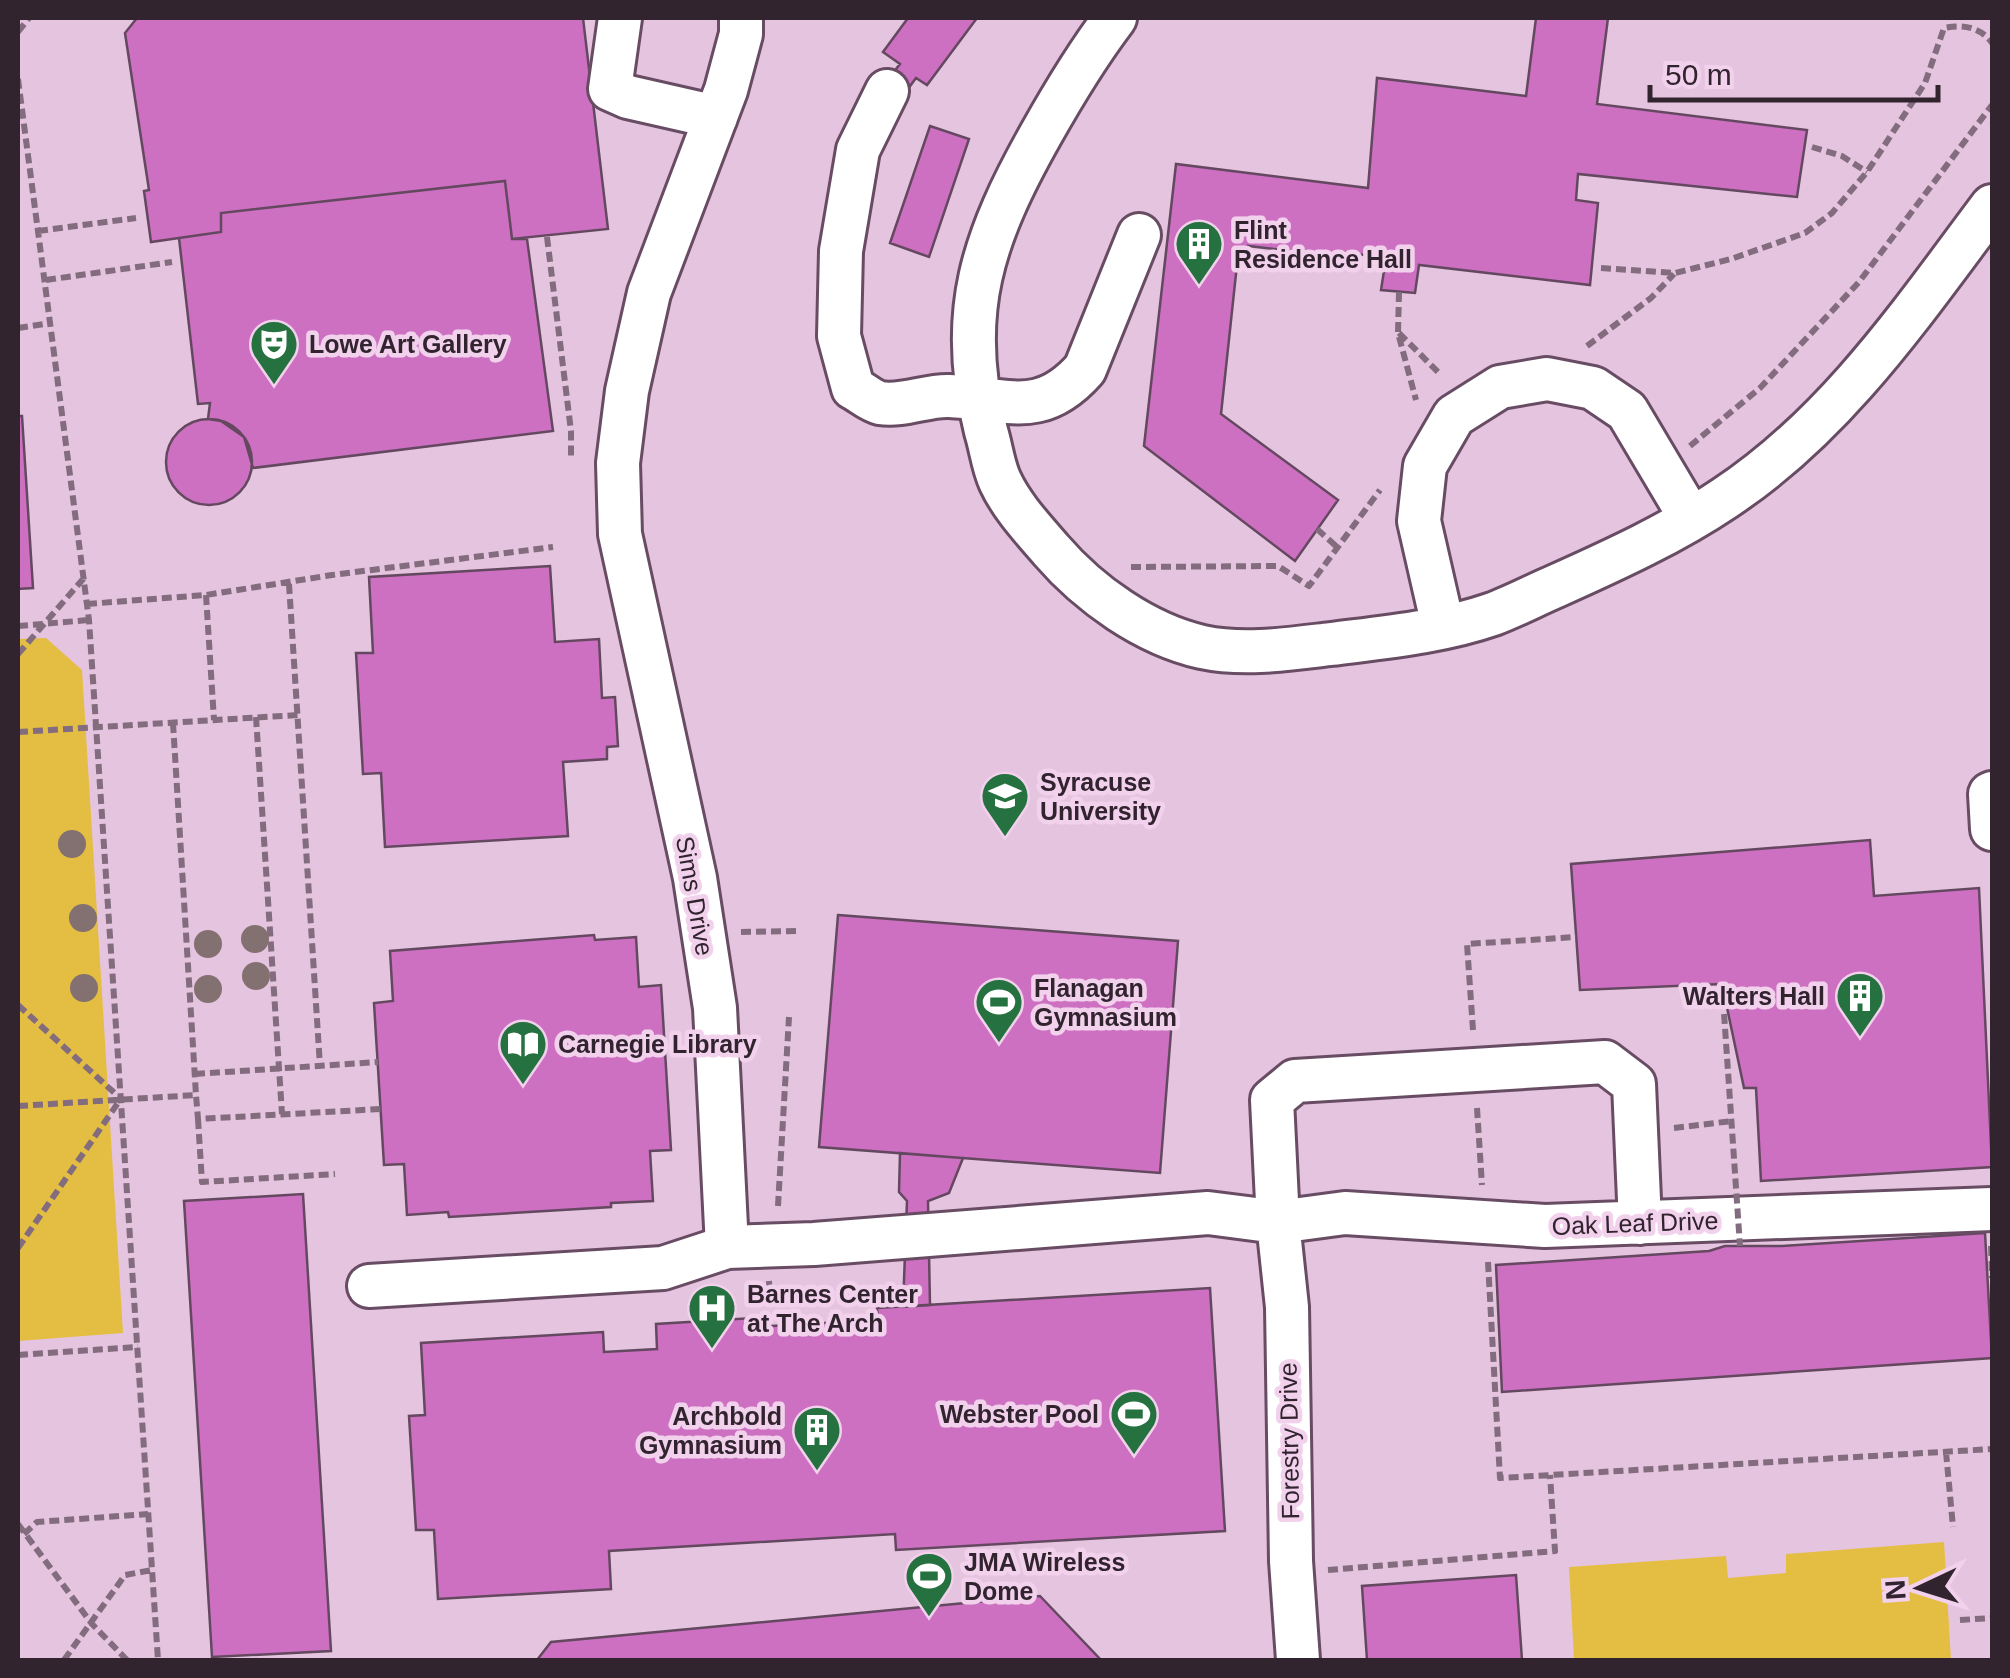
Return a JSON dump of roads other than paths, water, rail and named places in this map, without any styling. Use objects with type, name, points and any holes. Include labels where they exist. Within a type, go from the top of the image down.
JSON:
[{"type":"street","points":[[620,18],[610,89],[628,97],[716,117]]},
{"type":"street","name":"Sims Drive","points":[[728,1247],[714,1008],[694,878],[630,593],[620,534],[618,462],[627,391],[649,292],[716,117],[741,34],[741,18]]},
{"type":"street","points":[[1115,18],[1082,61],[1008,194],[994,227],[978,290],[973,346],[979,401],[999,480],[1020,514],[1080,580],[1126,614],[1164,634],[1204,647],[1272,651],[1409,634],[1493,614],[1616,560],[1724,499],[1806,437],[1899,330],[1992,206]]},
{"type":"street","points":[[888,91],[858,150],[840,251],[839,336],[853,388],[877,403],[948,396],[1024,404],[1050,398],[1069,388],[1085,370],[1139,235]]},
{"type":"street","points":[[1443,626],[1419,522],[1425,466],[1454,416],[1500,387],[1546,379],[1593,388],[1627,411],[1690,518]]},
{"type":"street","points":[[1992,794],[1992,829]]},
{"type":"street","name":"Forestry Drive","points":[[1298,1660],[1292,1571],[1287,1307],[1272,1100],[1295,1081],[1604,1062],[1634,1084],[1640,1223]]},
{"type":"street","name":"Oak Leaf Drive","points":[[1278,1222],[1346,1213],[1545,1226],[1992,1210]]},
{"type":"street","points":[[369,1286],[663,1268],[728,1247],[1208,1214],[1278,1222]]},
{"type":"place","name":"Flint Residence Hall","points":[[1199,286]]},
{"type":"place","name":"Lowe Art Gallery","points":[[274,386]]},
{"type":"place","name":"Syracuse University","points":[[1005,838]]},
{"type":"place","name":"Walters Hall","points":[[1860,1038]]},
{"type":"place","name":"Flanagan Gymnasium","points":[[999,1044]]},
{"type":"place","name":"Carnegie Library","points":[[523,1086]]},
{"type":"place","name":"Barnes Center at The Arch","points":[[712,1350]]},
{"type":"place","name":"Webster Pool","points":[[1134,1456]]},
{"type":"place","name":"Archbold Gymnasium","points":[[817,1472]]},
{"type":"place","name":"JMA Wireless Dome","points":[[929,1618]]}]
